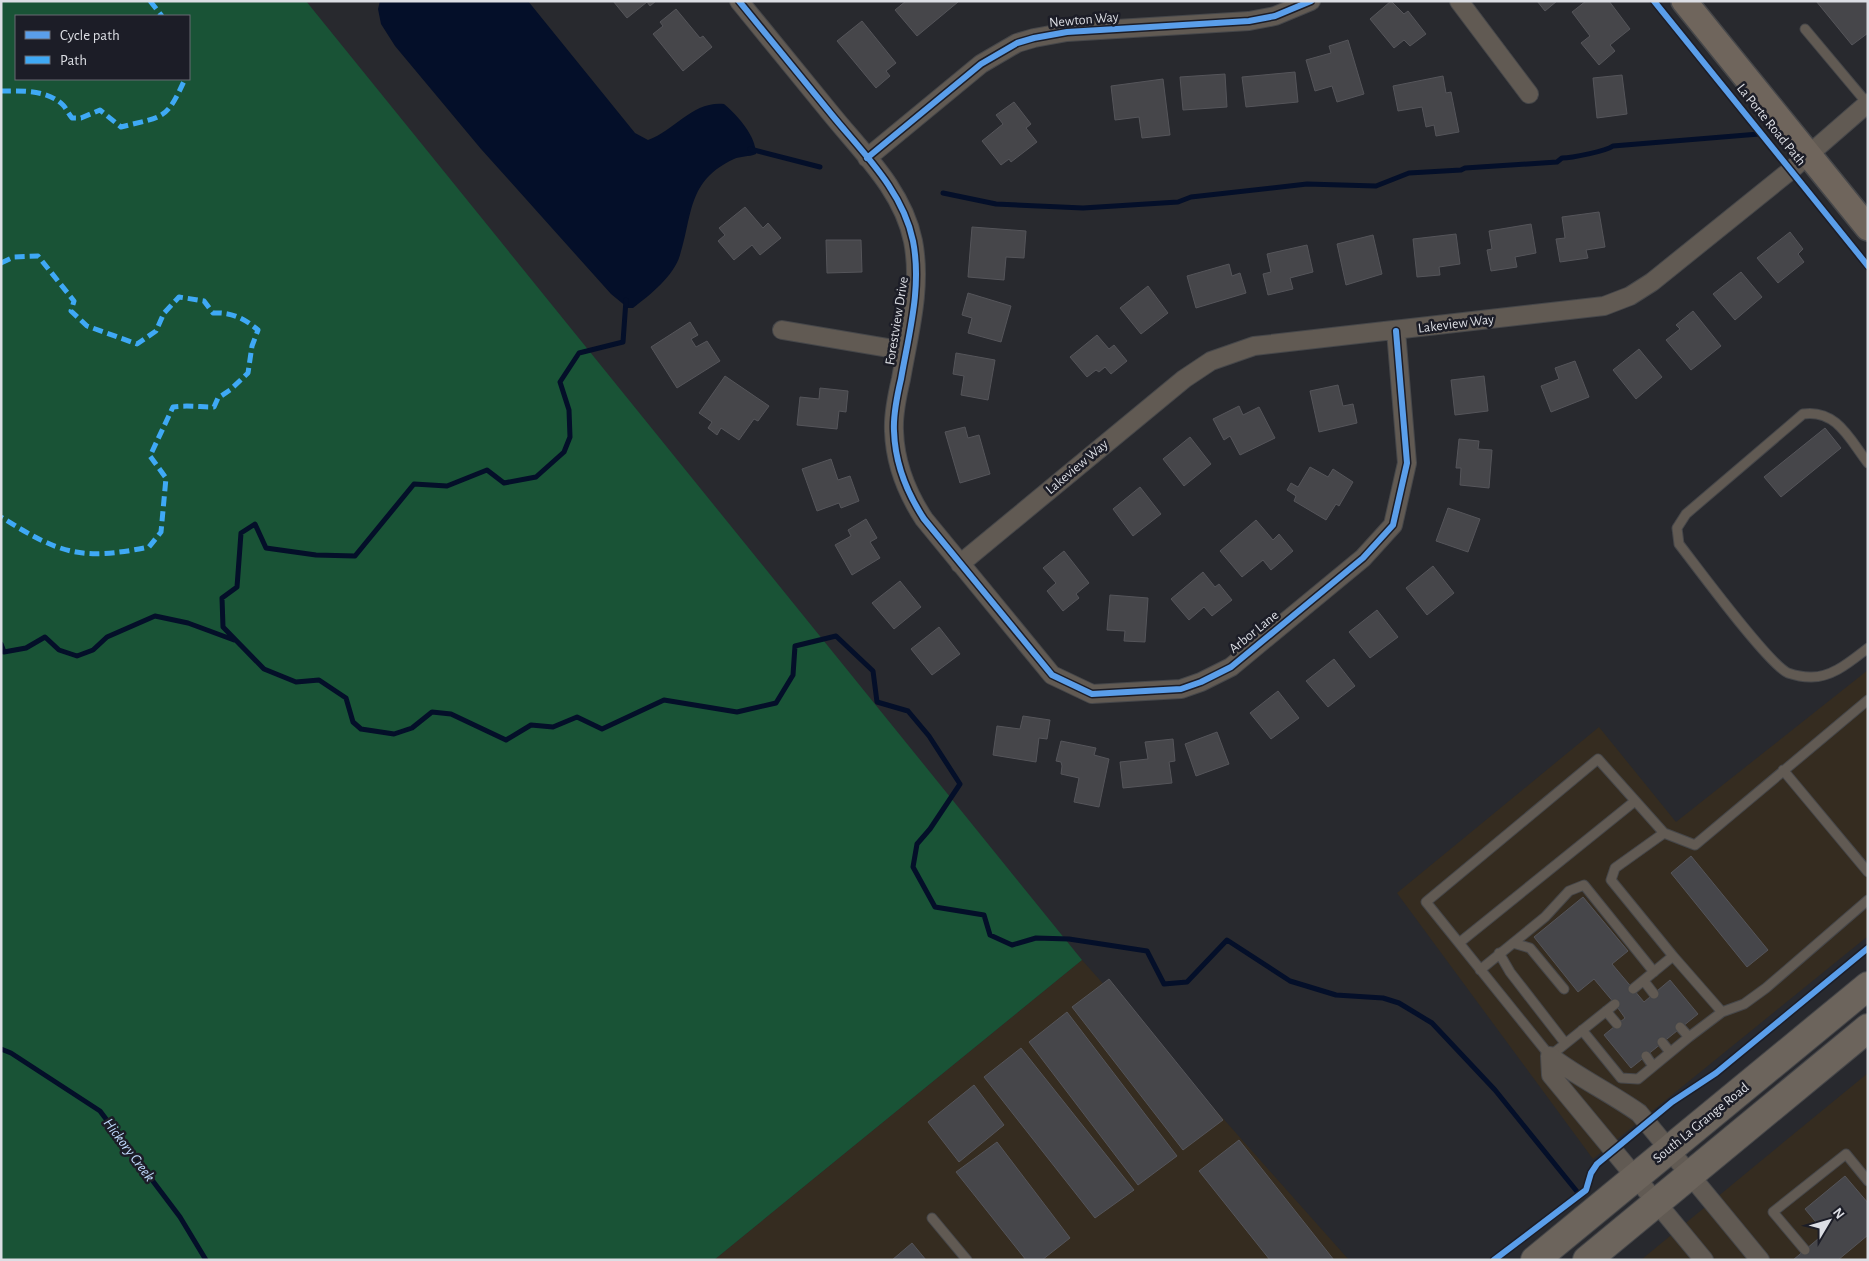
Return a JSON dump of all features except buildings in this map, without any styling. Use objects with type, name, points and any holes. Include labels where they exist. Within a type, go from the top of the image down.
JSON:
[{"type":"main road","name":"South La Grange Road","points":[[1535,1260],[1868,986]]},
{"type":"main road","points":[[1587,1260],[1868,1028]]},
{"type":"street","name":"Forestview Drive","points":[[739,1],[867,158],[897,197],[907,217],[913,239],[917,276],[914,306],[895,406],[896,453],[908,492],[916,507],[960,564]]},
{"type":"street","name":"Newton Way","points":[[867,158],[981,64],[1017,44],[1046,35],[1068,32],[1249,21],[1275,16],[1310,1]]},
{"type":"street","points":[[1459,1],[1529,94]]},
{"type":"street","points":[[1684,1],[1868,228]]},
{"type":"street","name":"Lakeview Way","points":[[960,564],[1184,379],[1211,361],[1254,346],[1604,306],[1630,296],[1688,253],[1808,155],[1868,103]]},
{"type":"street","points":[[782,330],[906,351]]},
{"type":"street","name":"Arbor Lane","points":[[960,564],[1052,675],[1092,694],[1181,689],[1216,676],[1231,667],[1363,558],[1392,525],[1407,463],[1396,331]]},
{"type":"street","points":[[1550,1056],[1580,1078],[1618,1098],[1639,1112],[1760,1260]]},
{"type":"street","points":[[1550,1056],[1551,1075],[1704,1260]]},
{"type":"lane","points":[[1806,29],[1868,103]]},
{"type":"lane","points":[[1868,463],[1836,422],[1817,412],[1803,414],[1686,514],[1677,528],[1679,544],[1768,655],[1787,672],[1810,677],[1823,676],[1843,667],[1868,648]]},
{"type":"lane","points":[[1615,1004],[1550,1056],[1426,902],[1598,759],[1664,833],[1695,845],[1868,700]]},
{"type":"lane","points":[[1784,770],[1868,872]]},
{"type":"lane","points":[[1459,943],[1635,801]]},
{"type":"lane","points":[[1664,833],[1615,868],[1611,880],[1722,1012]]},
{"type":"lane","points":[[1480,970],[1545,917],[1569,891],[1584,885],[1654,972]]},
{"type":"lane","points":[[1582,1030],[1621,1078],[1638,1079],[1688,1037],[1722,1012],[1744,1004],[1766,988],[1868,900]]},
{"type":"lane","points":[[1513,943],[1530,948],[1564,989]]},
{"type":"lane","points":[[1500,953],[1510,972],[1565,1043]]},
{"type":"lane","points":[[1632,989],[1673,956]]},
{"type":"lane","points":[[1644,980],[1654,994]]},
{"type":"lane","points":[[1606,1011],[1617,1024]]},
{"type":"lane","points":[[1680,1028],[1688,1037]]},
{"type":"lane","points":[[1662,1042],[1670,1052]]},
{"type":"lane","points":[[1646,1056],[1653,1066]]},
{"type":"lane","points":[[1805,1250],[1772,1212],[1846,1154],[1868,1181]]},
{"type":"lane","points":[[932,1218],[967,1260]]},
{"type":"shaded area","points":[[1868,670],[1868,936],[1593,1159],[1397,893],[1599,727],[1676,822]]},
{"type":"shaded area","points":[[1082,960],[1349,1260],[714,1260]]},
{"type":"shaded area","points":[[1868,1073],[1868,1260],[1641,1260],[1762,1160]]},
{"type":"green space","points":[[1,1],[306,1],[1082,960],[714,1260],[1,1260]]},
{"type":"water","points":[[380,1],[528,1],[635,133],[648,140],[667,130],[693,111],[713,104],[724,104],[735,114],[750,133],[756,154],[734,159],[719,168],[708,178],[694,200],[680,255],[673,270],[647,297],[633,308],[628,308],[611,294],[481,149],[395,46],[381,24],[378,9]]},
{"type":"waterway","points":[[943,193],[996,204],[1083,208],[1178,202],[1191,197],[1307,184],[1376,186],[1409,173],[1557,162],[1562,158],[1589,154],[1613,146],[1759,134]]},
{"type":"waterway","points":[[750,149],[820,167]]},
{"type":"waterway","points":[[626,300],[623,342],[579,353],[560,382],[569,410],[570,437],[564,452],[536,477],[504,483],[487,470],[447,486],[414,484],[355,556],[316,555],[266,548],[255,524],[241,533],[237,587],[222,598],[223,627],[264,669],[296,682],[319,680],[346,698],[353,722],[361,729],[394,734],[412,728],[432,712],[451,714],[506,740],[531,725],[553,727],[577,717],[602,729],[664,700],[737,712],[776,703],[793,675],[795,646],[836,636],[873,671],[877,702],[908,711],[929,736],[960,784],[930,829],[917,844],[913,867],[935,907],[984,915],[990,935],[1012,945],[1036,938],[1069,939],[1147,951],[1164,984],[1187,982],[1227,940],[1290,981],[1336,995],[1383,998],[1399,1003],[1432,1023],[1495,1090],[1579,1194]]},
{"type":"waterway","points":[[1,644],[4,652],[26,648],[45,637],[59,650],[77,656],[93,650],[107,637],[155,616],[188,623],[234,640]]},
{"type":"waterway","name":"Hickory Creek","points":[[1,1049],[11,1053],[100,1111],[180,1217],[206,1260]]},
{"type":"marked path","points":[[150,1],[161,15]]},
{"type":"marked path","points":[[1,91],[33,92],[49,96],[63,105],[72,118],[81,118],[100,110],[121,127],[162,115],[173,103],[185,80]]},
{"type":"marked path","points":[[1,263],[14,257],[38,256],[74,301],[71,311],[87,326],[137,344],[156,331],[164,313],[179,297],[204,301],[213,313],[237,317],[248,322],[258,330],[252,346],[248,373],[230,390],[218,398],[214,407],[173,407],[150,456],[166,478],[161,532],[149,547],[105,553],[72,551],[39,539],[1,517]]},
{"type":"cycle path","points":[[739,1],[869,158],[891,189],[908,223],[913,241],[916,276],[908,344],[894,418],[895,443],[899,466],[912,499],[924,519],[1052,675],[1092,694],[1181,689],[1201,682],[1231,667],[1363,558],[1393,525],[1407,463],[1396,331]]},
{"type":"cycle path","points":[[867,158],[981,64],[1017,43],[1067,32],[1249,21],[1275,16],[1311,1]]},
{"type":"cycle path","name":"La Porte Road Path","points":[[1654,1],[1868,266]]},
{"type":"cycle path","points":[[1494,1260],[1586,1190],[1591,1173],[1597,1164],[1672,1102],[1716,1073],[1868,948]]}]
